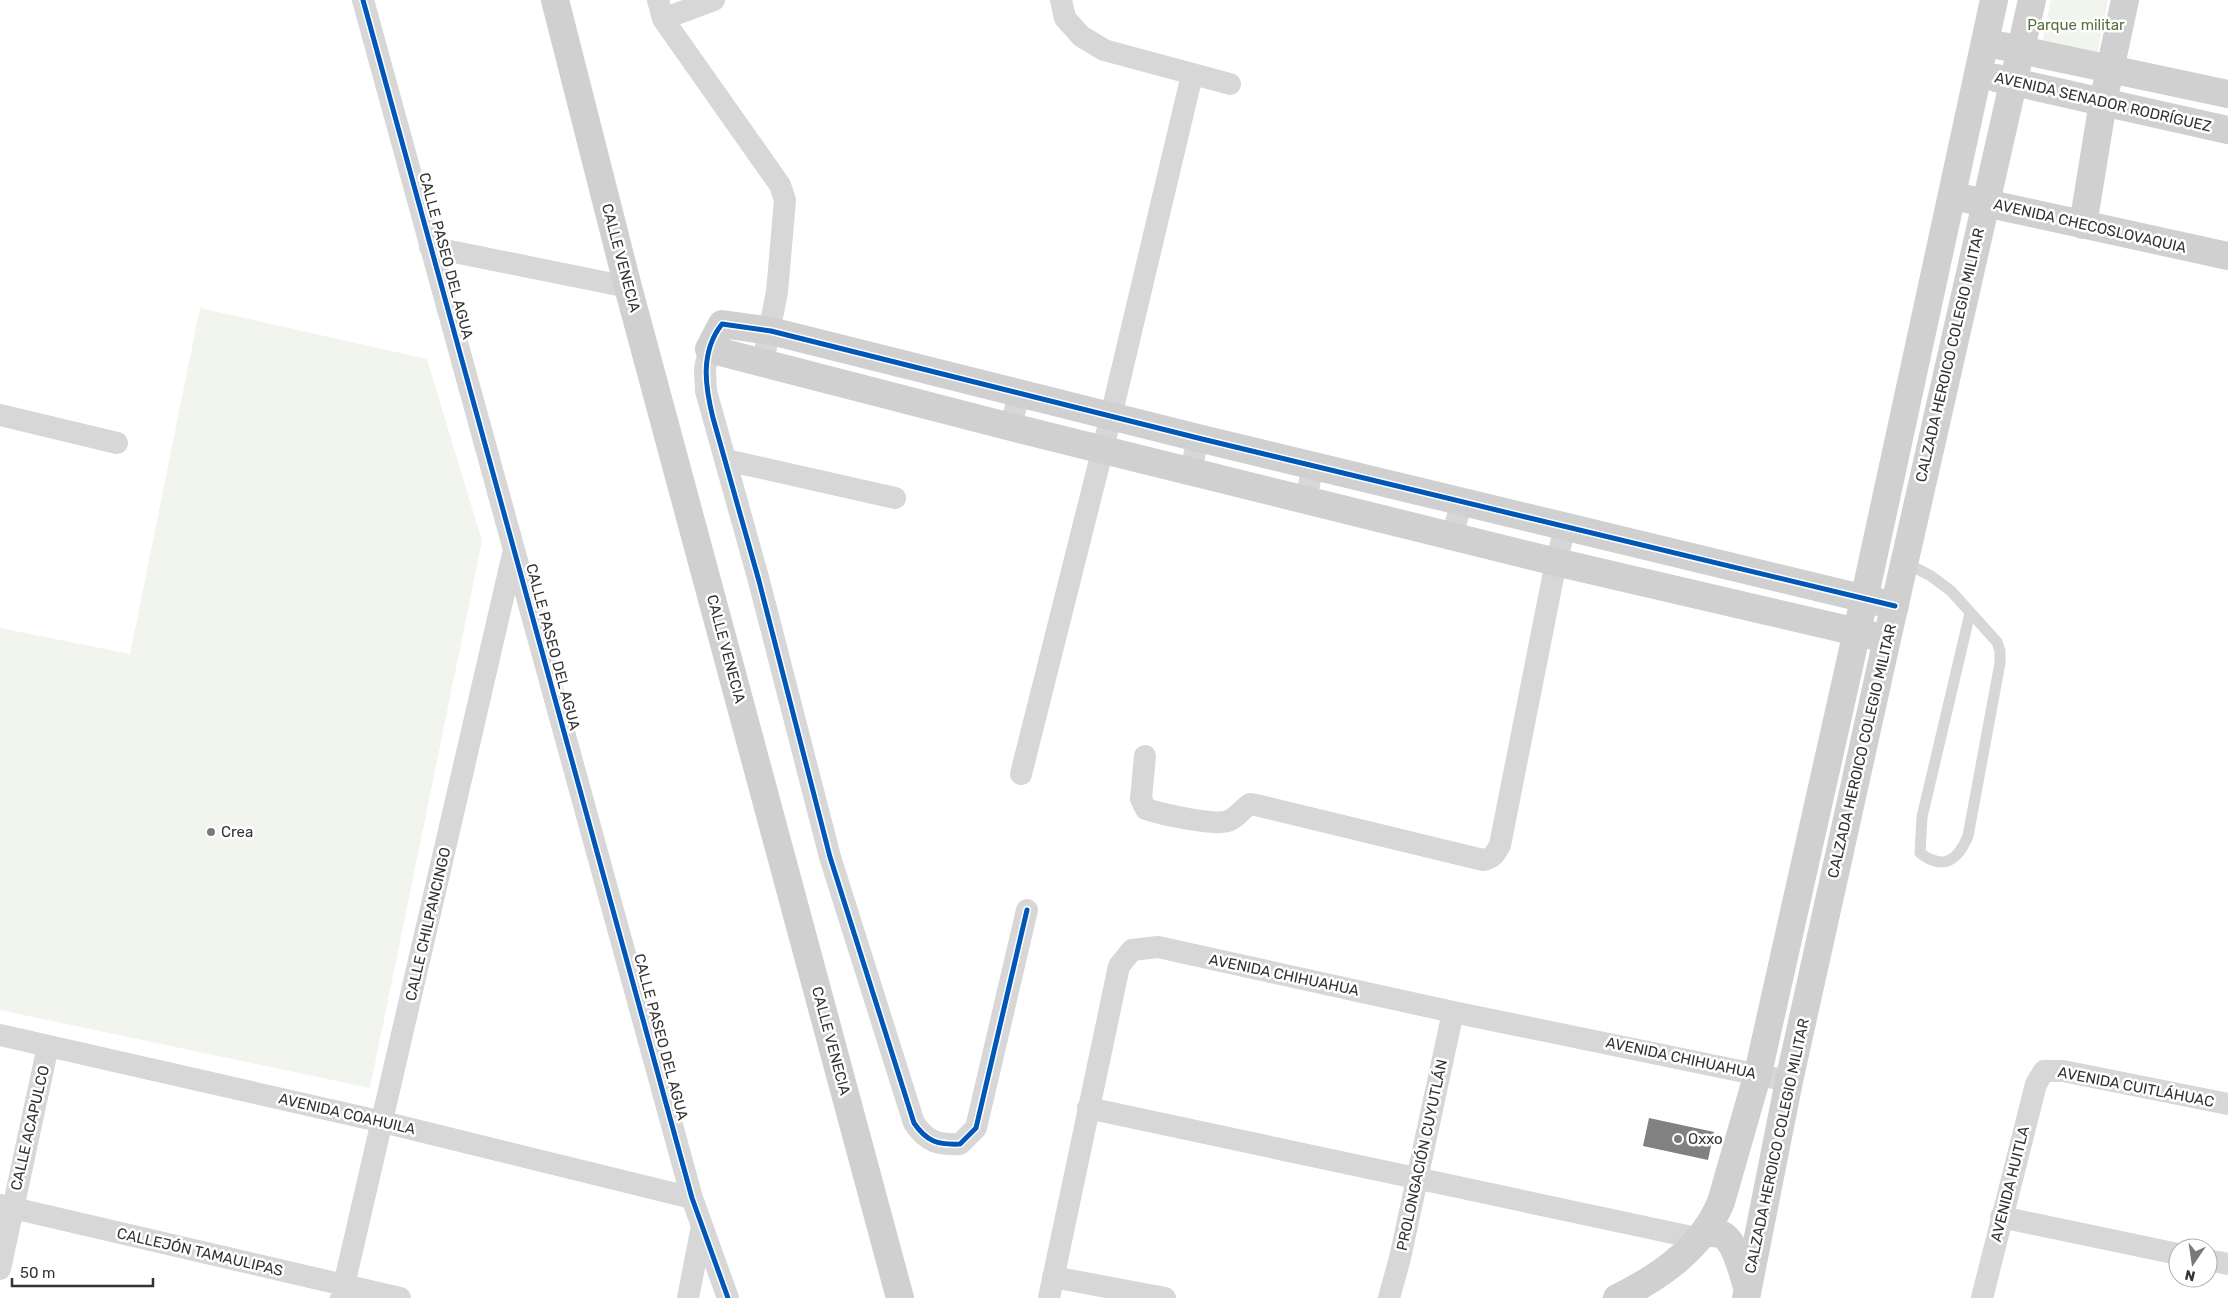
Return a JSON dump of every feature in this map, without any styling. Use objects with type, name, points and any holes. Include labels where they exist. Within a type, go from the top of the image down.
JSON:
[{"type":"street","name":"CALLE PASEO DEL AGUA","points":[[363,0],[692,1198],[728,1298]]},
{"type":"street","name":"CALLE VENECIA","points":[[555,0],[628,287],[900,1298]]},
{"type":"street","points":[[714,0],[660,9],[780,185],[786,200],[777,292],[764,362]]},
{"type":"street","points":[[1061,0],[1065,18],[1081,36],[1104,50],[1230,84]]},
{"type":"street","name":"CALZADA HEROICO COLEGIO MILITAR","points":[[1617,1298],[1636,1289],[1671,1266],[1702,1236],[1714,1219],[1721,1202],[1758,1073],[1857,634],[1994,0]]},
{"type":"street","name":"CALZADA HEROICO COLEGIO MILITAR","points":[[1746,1293],[1789,1081],[1904,562],[2032,0]]},
{"type":"street","points":[[2083,225],[2103,102],[2125,0]]},
{"type":"street","points":[[1984,42],[2228,94]]},
{"type":"street","name":"AVENIDA SENADOR RODRÍGUEZ","points":[[1977,73],[2228,130]]},
{"type":"street","points":[[1021,774],[1111,416],[1192,75]]},
{"type":"street","name":"AVENIDA CHECOSLOVAQUIA","points":[[1951,195],[2228,256]]},
{"type":"street","points":[[430,247],[628,287]]},
{"type":"street","points":[[1027,910],[976,1128],[960,1144],[942,1145],[923,1135],[914,1123],[830,857],[726,460],[706,391],[705,369],[709,349],[722,324],[771,331],[1565,528],[1895,606]]},
{"type":"street","points":[[709,349],[1011,427],[1556,562],[1857,634],[1887,639]]},
{"type":"street","points":[[1011,427],[1019,393]]},
{"type":"street","points":[[0,415],[118,442]]},
{"type":"street","points":[[1191,471],[1198,438]]},
{"type":"street","points":[[726,460],[894,498]]},
{"type":"street","points":[[1306,500],[1312,466]]},
{"type":"street","points":[[1452,536],[1462,502]]},
{"type":"street","points":[[1145,756],[1141,799],[1146,809],[1157,813],[1216,823],[1228,822],[1237,817],[1250,804],[1483,860],[1490,859],[1495,855],[1500,846],[1556,562],[1565,528]]},
{"type":"street","name":"CALLE CHILPANCINGO","points":[[343,1292],[514,550]]},
{"type":"street","points":[[1793,618],[1801,584]]},
{"type":"street","name":"AVENIDA CHIHUAHUA","points":[[1051,1287],[1119,966],[1132,950],[1158,947],[1452,1012],[1758,1073],[1789,1081]]},
{"type":"street","name":"PROLONGACIÓN CUYUTLÁN","points":[[1389,1298],[1452,1012]]},
{"type":"street","name":"AVENIDA COAHUILA","points":[[0,1035],[383,1122],[692,1198]]},
{"type":"street","name":"CALLE ACAPULCO","points":[[0,1269],[6,1206],[48,1046]]},
{"type":"street","name":"AVENIDA CUITLÁHUAC","points":[[2044,1071],[2062,1071],[2228,1104]]},
{"type":"street","name":"AVENIDA HUITLA","points":[[1982,1298],[2036,1084],[2044,1071]]},
{"type":"street","points":[[1088,1108],[1416,1178],[1702,1236],[1715,1232],[1725,1236],[1731,1244],[1746,1293]]},
{"type":"street","name":"CALLEJÓN TAMAULIPAS","points":[[6,1206],[343,1292],[400,1298]]},
{"type":"street","points":[[2001,1217],[2168,1252]]},
{"type":"street","points":[[688,1298],[702,1226]]},
{"type":"street","points":[[1051,1287],[1165,1298]]},
{"type":"lane","points":[[1904,562],[1931,576],[1951,592],[1997,642],[2000,651],[2000,663],[1968,836],[1961,852],[1950,860],[1931,861],[1920,853],[1922,817],[1970,613]]},
{"type":"green space","name":"Parque militar","points":[[2051,0],[2108,0],[2097,56],[2042,41]]},
{"type":"green space","name":"Crea","points":[[200,308],[427,359],[482,541],[370,1088],[0,1010],[0,628],[130,654]]},
{"type":"building","name":"Oxxo","points":[[1649,1118],[1714,1132],[1708,1160],[1643,1146]]},
{"type":"cycle path","points":[[363,0],[692,1198],[728,1298]]},
{"type":"cycle path","points":[[1027,910],[976,1128],[960,1144],[939,1143],[928,1138],[914,1123],[830,857],[759,581],[713,418],[708,394],[707,358],[710,346],[722,324],[771,331],[1198,438],[1895,606]]},
{"type":"place","name":"Crea","points":[[211,832]]},
{"type":"place","name":"Oxxo","points":[[1678,1139]]}]
